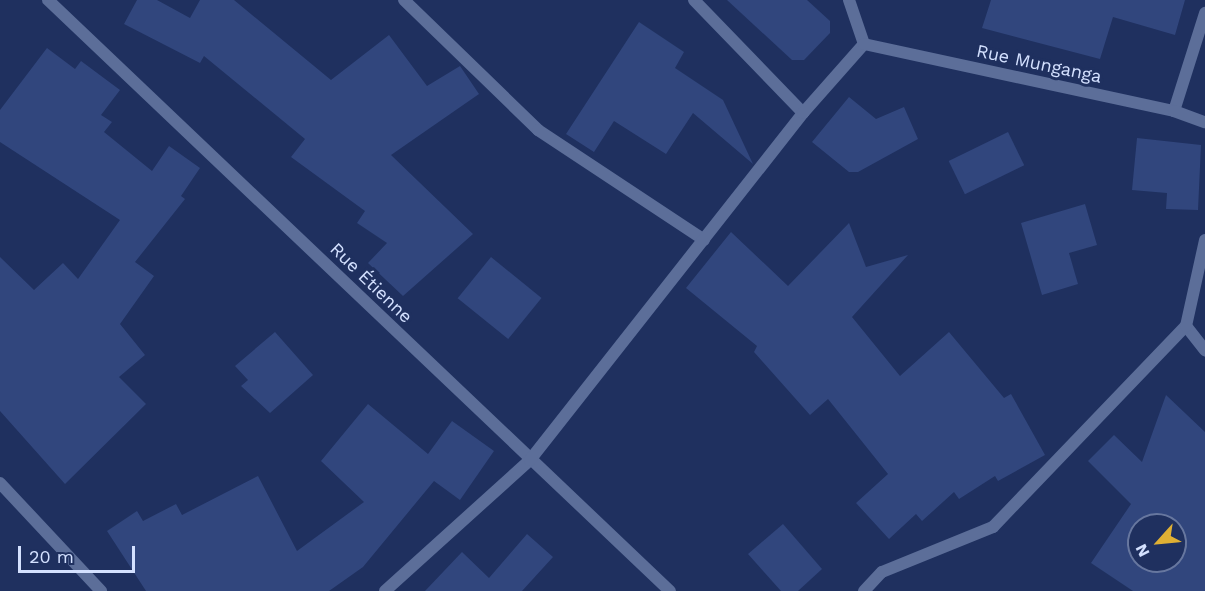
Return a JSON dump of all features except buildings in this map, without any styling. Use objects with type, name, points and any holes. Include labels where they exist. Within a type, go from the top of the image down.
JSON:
[{"type":"street","name":"Rue Étienne","points":[[48,0],[670,591]]},
{"type":"street","points":[[404,0],[538,130],[704,240]]},
{"type":"street","points":[[694,0],[803,113]]},
{"type":"street","points":[[385,591],[530,460],[803,113],[864,44],[849,0]]},
{"type":"street","points":[[1174,111],[1205,14]]},
{"type":"street","name":"Rue Munganga","points":[[864,44],[1174,111],[1205,122]]},
{"type":"street","points":[[864,591],[882,572],[993,527],[1186,326],[1205,240]]},
{"type":"street","points":[[1186,326],[1205,350]]},
{"type":"street","points":[[0,483],[101,591]]}]
